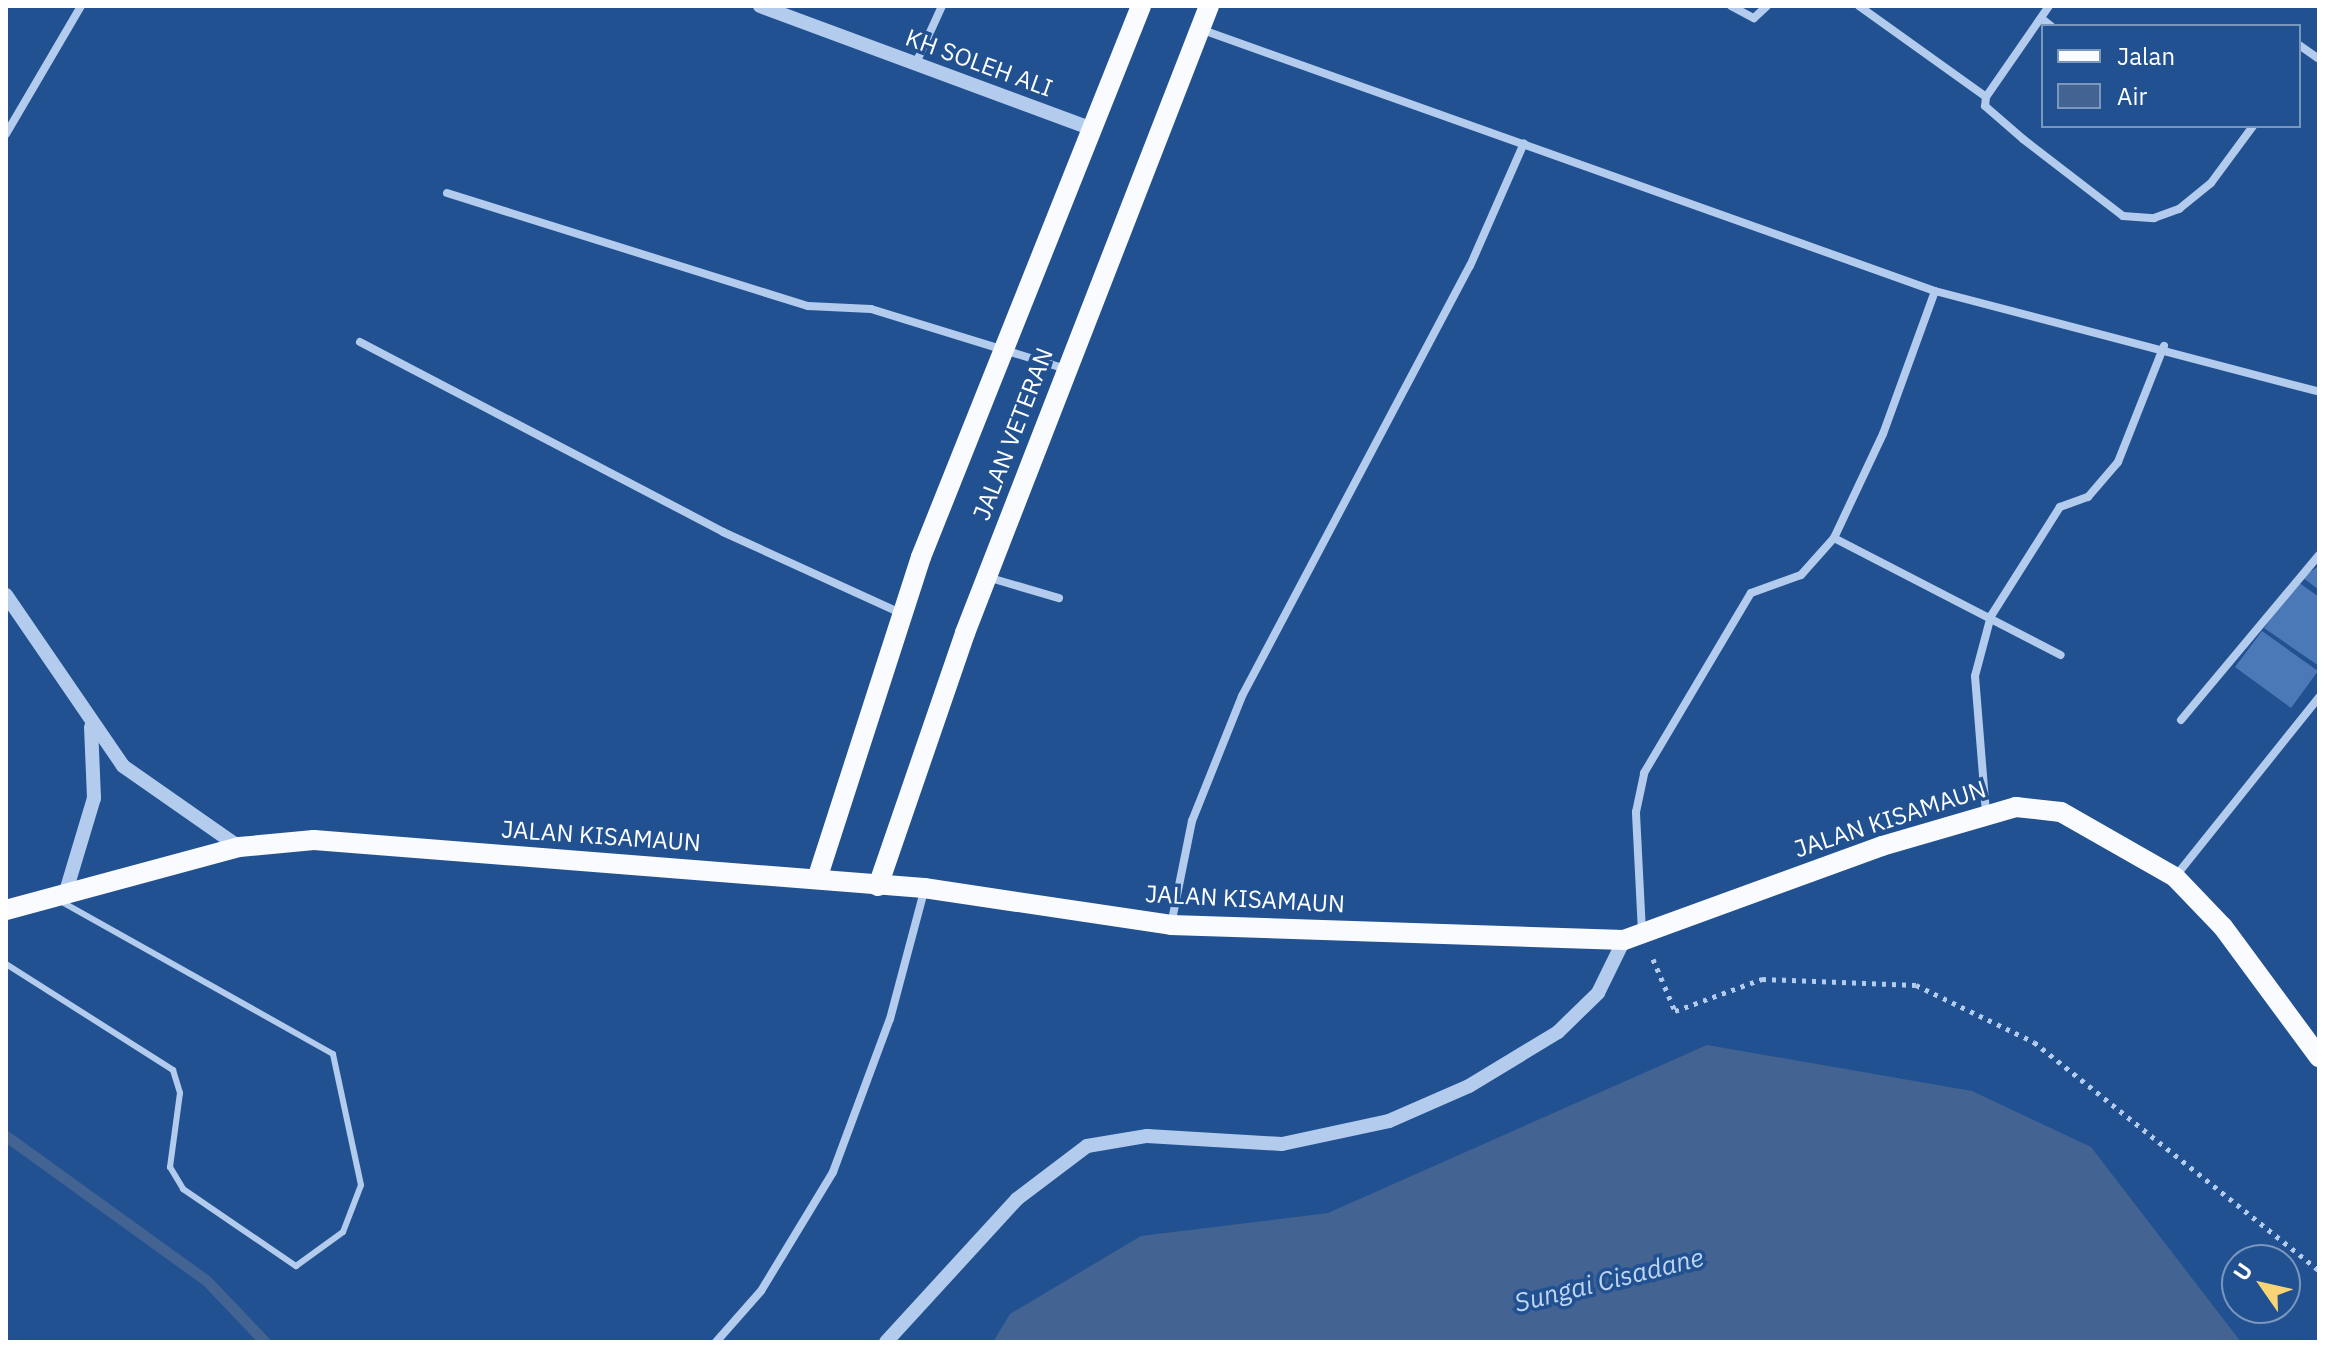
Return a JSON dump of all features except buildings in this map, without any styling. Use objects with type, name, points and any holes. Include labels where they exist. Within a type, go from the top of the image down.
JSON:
[{"type":"main road","name":"JALAN VETERAN","points":[[817,879],[901,613],[1141,6]]},
{"type":"main road","name":"JALAN VETERAN","points":[[878,886],[986,577],[1209,6]]},
{"type":"main road","name":"JALAN KISAMAUN","points":[[6,910],[58,891],[239,847],[314,840],[924,888],[1171,925],[1633,936],[1986,813],[2061,812],[2175,877],[2223,927],[2319,1057]]},
{"type":"street","points":[[6,134],[81,6]]},
{"type":"street","name":"KH SOLEH ALI","points":[[760,6],[1092,129]]},
{"type":"street","points":[[916,63],[942,6]]},
{"type":"street","points":[[1731,6],[1754,18],[1767,6]]},
{"type":"street","points":[[1859,6],[1986,97]]},
{"type":"street","points":[[2049,6],[1986,97],[1985,106],[2123,216],[2143,219],[2190,201],[2251,128]]},
{"type":"street","points":[[2041,18],[2048,24]]},
{"type":"street","points":[[1199,29],[1935,291],[2164,346],[2319,392]]},
{"type":"street","points":[[2301,46],[2319,59]]},
{"type":"street","points":[[1171,925],[1192,821],[1242,696],[1470,266],[1524,143]]},
{"type":"street","points":[[447,193],[808,306],[871,309],[1066,369]]},
{"type":"street","points":[[886,1342],[1017,1199],[1087,1146],[1147,1136],[1282,1144],[1389,1121],[1469,1086],[1558,1032],[1598,993],[1633,936],[1636,812],[1644,773],[1751,593],[1801,575],[1834,538],[1883,434],[1935,291]]},
{"type":"street","points":[[360,342],[723,532],[901,613]]},
{"type":"street","points":[[1986,813],[1975,676],[1991,616],[2060,507],[2088,497],[2118,462],[2164,346]]},
{"type":"street","points":[[1834,538],[1991,616],[2061,655]]},
{"type":"street","points":[[2181,720],[2319,555]]},
{"type":"street","points":[[986,577],[1059,598]]},
{"type":"street","points":[[6,595],[91,727],[147,789],[239,847]]},
{"type":"street","points":[[2175,877],[2319,697]]},
{"type":"street","points":[[58,891],[94,798],[91,727]]},
{"type":"street","points":[[716,1342],[761,1291],[833,1172],[890,1019],[924,888]]},
{"type":"lane","points":[[6,964],[173,1070],[180,1093],[170,1167],[183,1189],[296,1266],[343,1232],[361,1185],[333,1054],[58,891]]},
{"type":"path","points":[[1633,936],[1675,1011],[1762,979],[1916,985],[2034,1042],[2319,1270]]},
{"type":"water","name":"Sungai Cisadane","points":[[1707,1045],[1972,1091],[2091,1147],[2221,1316],[2221,1324],[2227,1324],[2241,1342],[993,1342],[1010,1314],[1141,1236],[1328,1213]]},
{"type":"waterway","points":[[6,1136],[206,1280],[265,1342]]}]
